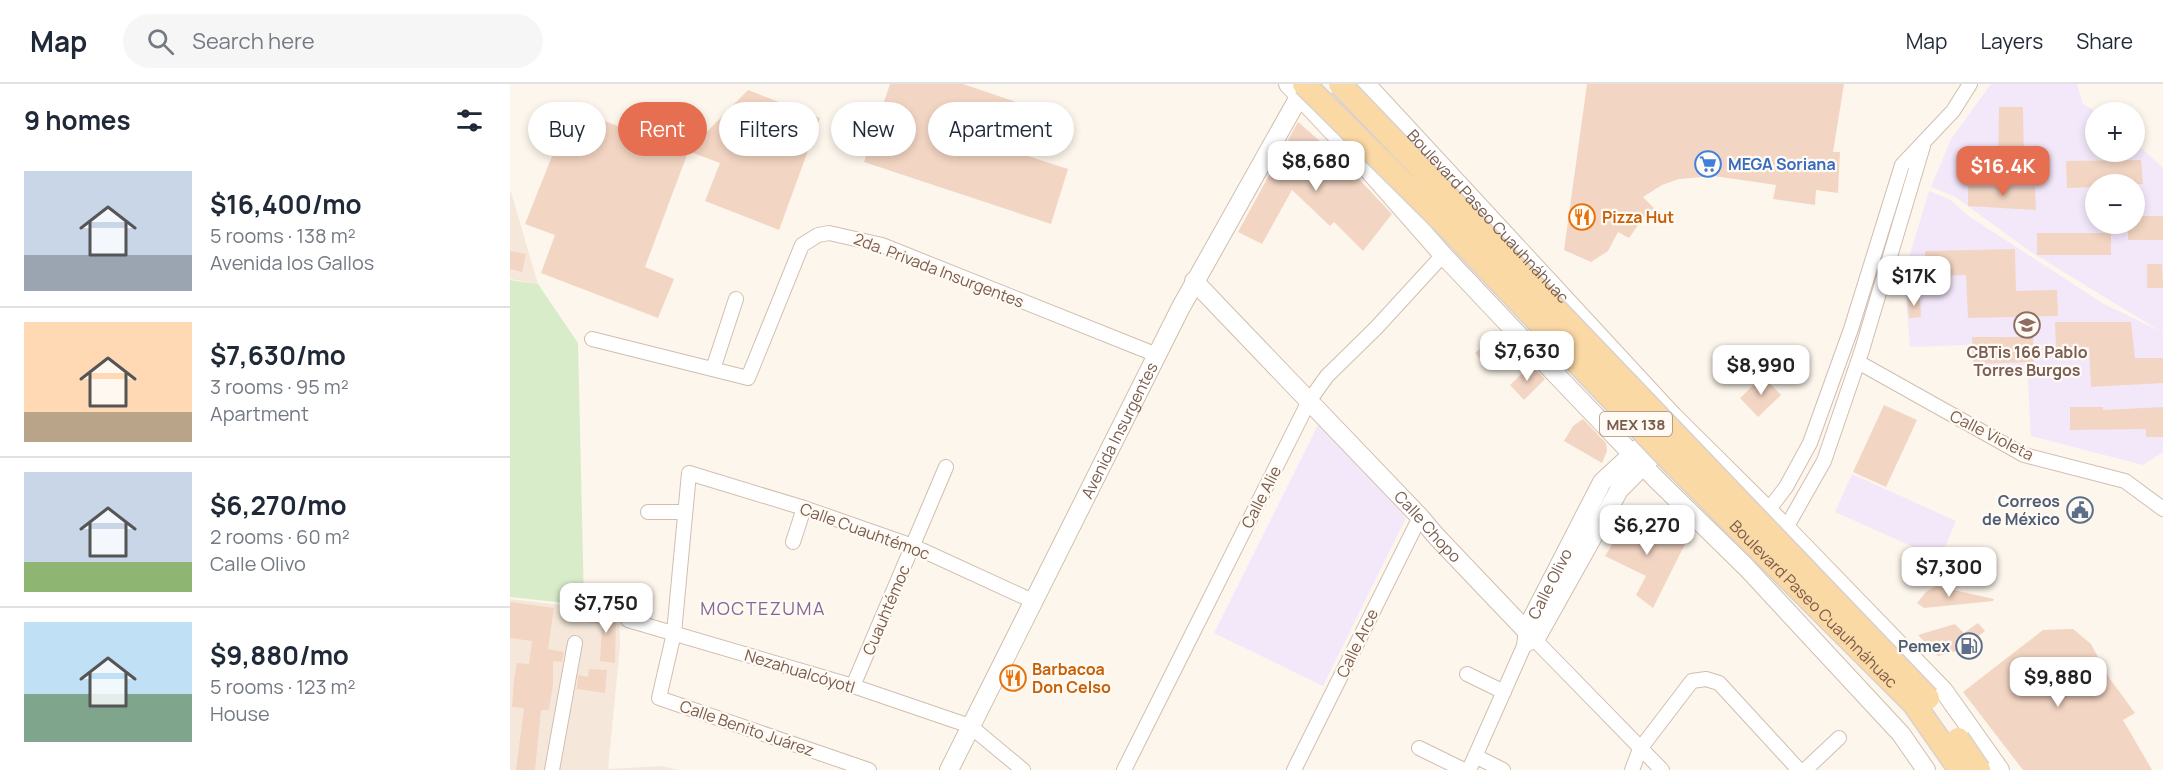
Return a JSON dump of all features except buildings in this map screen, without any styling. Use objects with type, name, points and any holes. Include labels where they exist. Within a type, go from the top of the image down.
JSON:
[{"type":"main road","name":"Boulevard Paseo Cuauhnáhuac","points":[[1340,84],[1925,693],[1979,770]]},
{"type":"main road","name":"Boulevard Paseo Cuauhnáhuac","points":[[1300,87],[1444,223],[1686,476],[1914,704],[1960,770]]},
{"type":"street","name":"Boulevard Paseo Cuauhnáhuac","points":[[1366,84],[1679,422],[1786,528],[1944,691],[2000,770]]},
{"type":"street","points":[[1732,553],[1769,511],[1786,487],[1810,443],[1851,329],[1902,165],[1953,111],[1970,84]]},
{"type":"street","name":"Boulevard Paseo Cuauhnáhuac","points":[[1300,87],[1443,255],[1638,459],[1746,567],[1901,734],[1926,770]]},
{"type":"street","name":"Avenida Insurgentes","points":[[949,770],[1194,281],[1300,87]]},
{"type":"street","points":[[1365,166],[1406,127]]},
{"type":"street","points":[[1746,567],[1786,528],[1824,461],[1856,366],[1924,144]]},
{"type":"street","name":"2da. Privada Insurgentes","points":[[592,339],[747,378],[802,244],[818,235],[829,233],[882,245],[1157,355]]},
{"type":"street","name":"Calle Alie","points":[[1124,770],[1309,401],[1327,376],[1376,328],[1443,255]]},
{"type":"street","name":"Calle Chopo","points":[[1194,281],[1420,517],[1528,639],[1662,770]]},
{"type":"street","points":[[713,369],[736,299]]},
{"type":"street","name":"Calle Violeta","points":[[1856,366],[2024,454],[2125,481],[2163,509]]},
{"type":"street","name":"Calle Olivo","points":[[1469,770],[1602,482],[1638,459],[1679,422]]},
{"type":"street","name":"Cuauhtémoc","points":[[853,686],[946,467]]},
{"type":"street","name":"Calle Cuauhtémoc","points":[[685,512],[689,473],[804,508],[914,546],[1035,602]]},
{"type":"street","points":[[793,542],[804,508]]},
{"type":"street","points":[[648,512],[685,512],[674,633]]},
{"type":"street","name":"Calle Arce","points":[[1294,770],[1420,517]]},
{"type":"street","name":"Nezahualcóyotl","points":[[628,620],[853,686],[970,726]]},
{"type":"street","name":"Calle Benito Juárez","points":[[674,633],[659,698],[869,770]]},
{"type":"street","points":[[552,770],[575,643]]},
{"type":"street","points":[[1467,674],[1504,692]]},
{"type":"street","points":[[1632,770],[1640,748],[1692,681],[1706,679],[1719,683],[1799,770]]},
{"type":"street","points":[[970,726],[1023,770]]},
{"type":"street","points":[[1805,770],[1839,738]]},
{"type":"street","points":[[1419,748],[1464,770]]},
{"type":"street","points":[[1475,756],[1503,770]]},
{"type":"shaded area","points":[[1991,84],[2077,84],[2085,105],[2085,162],[2145,162],[2145,151],[2163,168],[2163,332],[2161,331],[2163,333],[2163,452],[2143,465],[2031,436],[2027,367],[1972,365],[1970,345],[1910,347],[1904,274],[1929,191],[1951,200],[1967,215],[2104,304],[2160,331],[2031,252],[1954,196],[1931,187],[1951,139]]},
{"type":"shaded area","points":[[511,192],[538,284],[510,279]]},
{"type":"shaded area","points":[[1319,423],[1406,518],[1323,686],[1214,633]]},
{"type":"shaded area","points":[[1852,474],[1956,521],[1940,559],[1835,512]]},
{"type":"shaded area","points":[[510,599],[619,612],[620,646],[608,769],[662,766],[678,770],[510,770]]},
{"type":"green space","points":[[510,280],[538,284],[578,343],[584,605],[510,597]]},
{"type":"place","name":"MEGA Soriana","points":[[1708,164]]},
{"type":"place","name":"Pizza Hut","points":[[1582,217]]},
{"type":"place","name":"CBTis 166 Pablo Torres Burgos","points":[[2027,325]]},
{"type":"place","name":"Correos de México","points":[[2080,510]]},
{"type":"place","name":"Pemex","points":[[1969,646]]},
{"type":"place","name":"Barbacoa Don Celso","points":[[1013,678]]},
{"type":"district","name":"MOCTEZUMA","points":[[763,608]]}]
